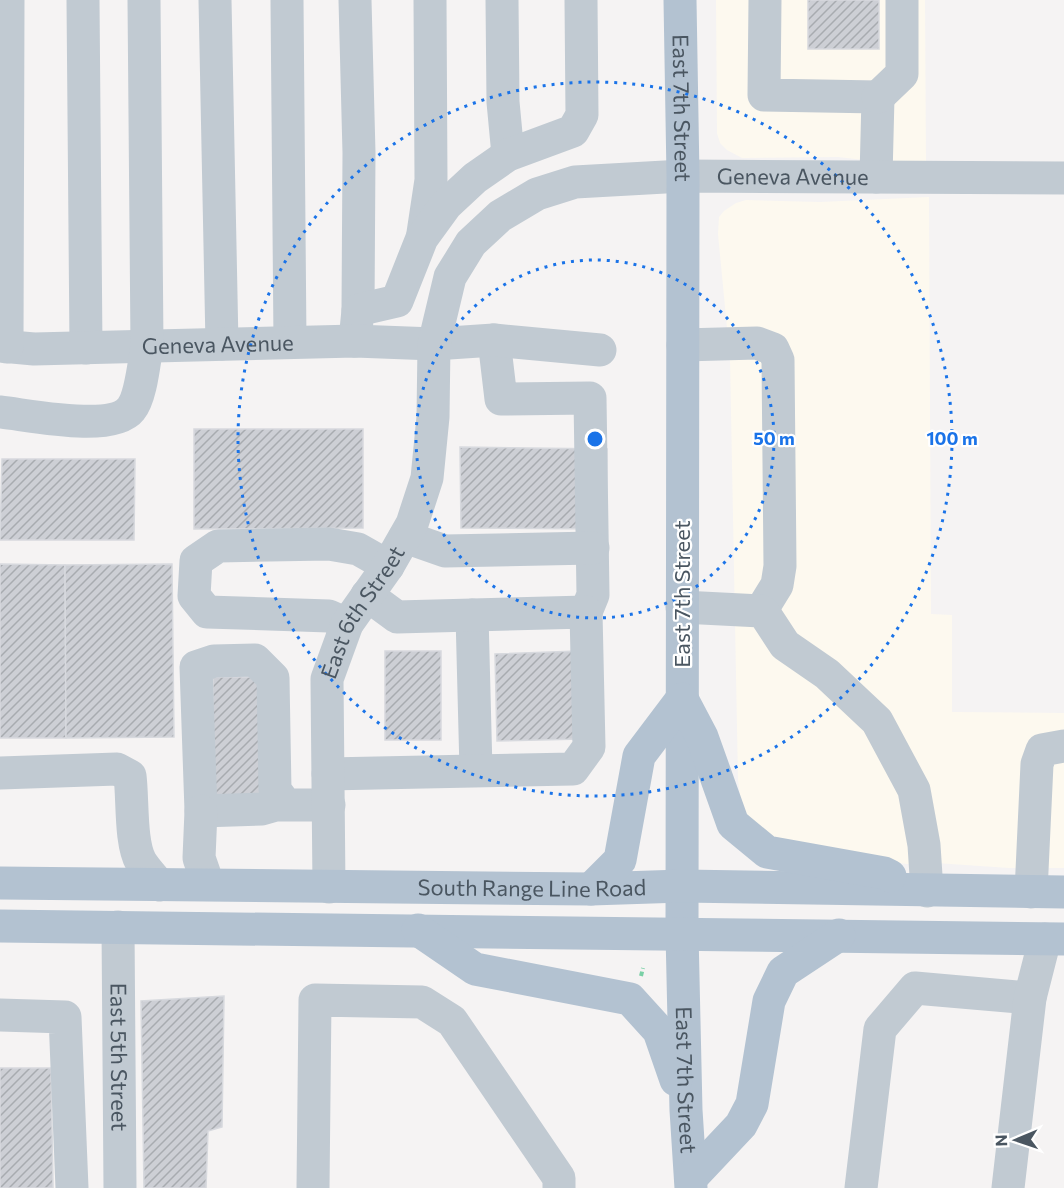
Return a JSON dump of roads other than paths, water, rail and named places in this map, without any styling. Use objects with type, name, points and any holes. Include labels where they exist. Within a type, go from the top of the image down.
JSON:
[{"type":"main road","name":"East 7th Street","points":[[680,0],[683,176],[682,933],[686,1110],[691,1183]]},
{"type":"main road","points":[[591,889],[621,860],[639,756],[682,699],[702,737],[734,824],[767,852],[884,873],[919,891]]},
{"type":"main road","name":"South Range Line Road","points":[[0,883],[591,889],[682,886],[1064,892]]},
{"type":"main road","name":"South Range Line Road","points":[[0,926],[1054,939]]},
{"type":"main road","points":[[418,930],[475,969],[630,999],[659,1031],[686,1110]]},
{"type":"main road","points":[[691,1183],[741,1125],[752,1104],[769,1001],[783,972],[839,935]]},
{"type":"street","points":[[4,347],[8,0]]},
{"type":"street","points":[[82,0],[86,348]]},
{"type":"street","points":[[0,412],[89,423],[111,421],[132,409],[137,397],[147,346],[144,0]]},
{"type":"street","points":[[215,0],[222,344]]},
{"type":"street","points":[[287,0],[290,342]]},
{"type":"street","points":[[355,0],[359,153],[357,326]]},
{"type":"street","points":[[357,326],[398,301],[422,238],[431,180],[430,0]]},
{"type":"street","points":[[502,0],[503,102],[508,155]]},
{"type":"street","points":[[422,238],[446,205],[475,178],[508,155],[573,131],[582,116],[581,0]]},
{"type":"street","points":[[765,0],[764,95],[878,97],[903,74],[902,0]]},
{"type":"street","points":[[876,177],[878,97]]},
{"type":"street","name":"Geneva Avenue","points":[[434,344],[450,277],[471,243],[500,216],[537,194],[575,182],[683,176],[1064,178]]},
{"type":"street","name":"Geneva Avenue","points":[[4,347],[34,349],[290,342],[357,326],[434,344],[494,340],[600,350]]},
{"type":"street","points":[[201,811],[262,809],[286,805],[328,789],[476,770],[573,769],[589,747],[586,612],[593,595],[590,398],[501,399],[494,340]]},
{"type":"street","points":[[683,345],[757,343],[773,349],[778,360],[780,566],[777,585],[760,611]]},
{"type":"street","name":"East 6th Street","points":[[329,887],[327,679],[347,624],[388,566],[405,537],[412,524],[428,478],[433,417],[434,344]]},
{"type":"street","points":[[405,537],[445,551],[593,548]]},
{"type":"street","points":[[347,624],[330,616],[207,612],[194,596],[196,561],[218,546],[329,544],[358,549],[388,566]]},
{"type":"street","points":[[367,595],[397,617],[586,612]]},
{"type":"street","points":[[682,607],[760,611],[766,616],[785,645],[827,674],[877,721],[914,790],[924,845],[919,891]]},
{"type":"street","points":[[472,615],[476,770]]},
{"type":"street","points":[[208,884],[200,858],[201,811],[196,667],[214,661],[255,660],[273,678],[275,790],[286,805]]},
{"type":"street","points":[[1031,892],[1037,764],[1053,748]]},
{"type":"street","points":[[0,773],[117,769],[130,776],[134,841],[140,860],[159,885]]},
{"type":"street","name":"East 5th Street","points":[[118,927],[120,1188]]},
{"type":"street","points":[[1008,1188],[1030,998],[1054,939]]},
{"type":"street","points":[[861,1188],[879,1029],[915,988],[1030,998]]},
{"type":"street","points":[[313,1188],[315,1000],[422,1002],[452,1021],[559,1178],[559,1188]]},
{"type":"street","points":[[0,1014],[65,1017],[72,1188]]}]
